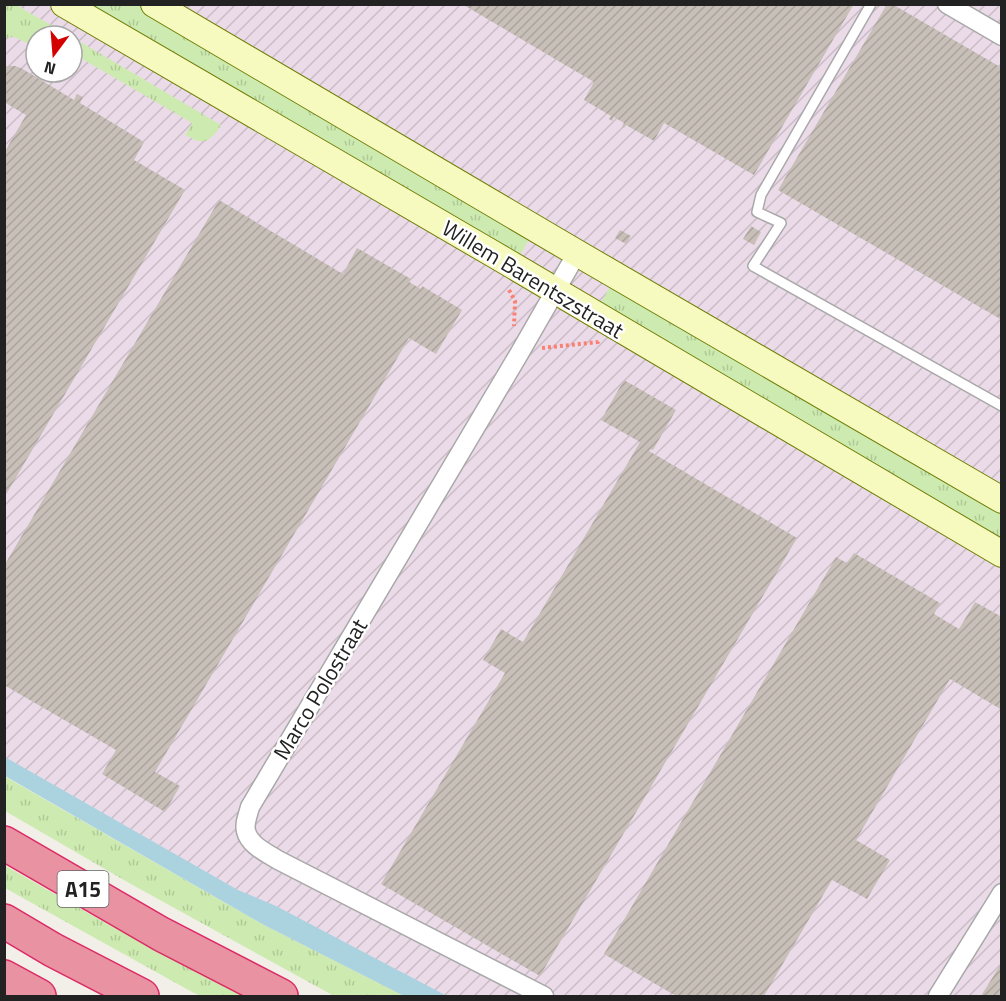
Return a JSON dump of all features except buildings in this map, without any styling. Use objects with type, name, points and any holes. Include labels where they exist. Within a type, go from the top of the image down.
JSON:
[{"type":"highway","name":"A15","points":[[4,843],[161,934],[281,996]]},
{"type":"highway","points":[[4,921],[53,950],[142,996]]},
{"type":"highway","points":[[4,977],[39,996]]},
{"type":"main road","name":"Willem Barentszstraat","points":[[64,4],[1002,554]]},
{"type":"main road","name":"Willem Barentszstraat","points":[[154,4],[1002,500]]},
{"type":"street","points":[[947,4],[1002,36]]},
{"type":"street","name":"Marco Polostraat","points":[[543,996],[278,860],[250,840],[246,832],[246,824],[250,807],[577,253]]},
{"type":"street","points":[[938,996],[1002,893]]},
{"type":"lane","points":[[871,4],[761,195],[757,212],[781,223],[753,266],[1002,405]]},
{"type":"shaded area","points":[[5,5],[1001,5],[1001,996],[426,996],[5,766]]},
{"type":"green space","points":[[5,4],[16,5],[49,24],[24,24],[24,42],[14,37],[5,38]]},
{"type":"green space","points":[[78,5],[142,5],[532,234],[517,261]]},
{"type":"green space","points":[[84,44],[221,125],[207,141],[197,141],[185,135],[192,123],[84,60]]},
{"type":"green space","points":[[613,281],[1001,507],[1001,545],[598,308]]},
{"type":"green space","points":[[4,776],[264,925],[404,996],[334,996],[129,883],[5,811]]},
{"type":"green space","points":[[4,865],[111,926],[244,996],[201,996],[192,992],[5,888]]},
{"type":"water","points":[[5,757],[238,890],[276,906],[447,996],[404,996],[264,925],[5,776]]}]
